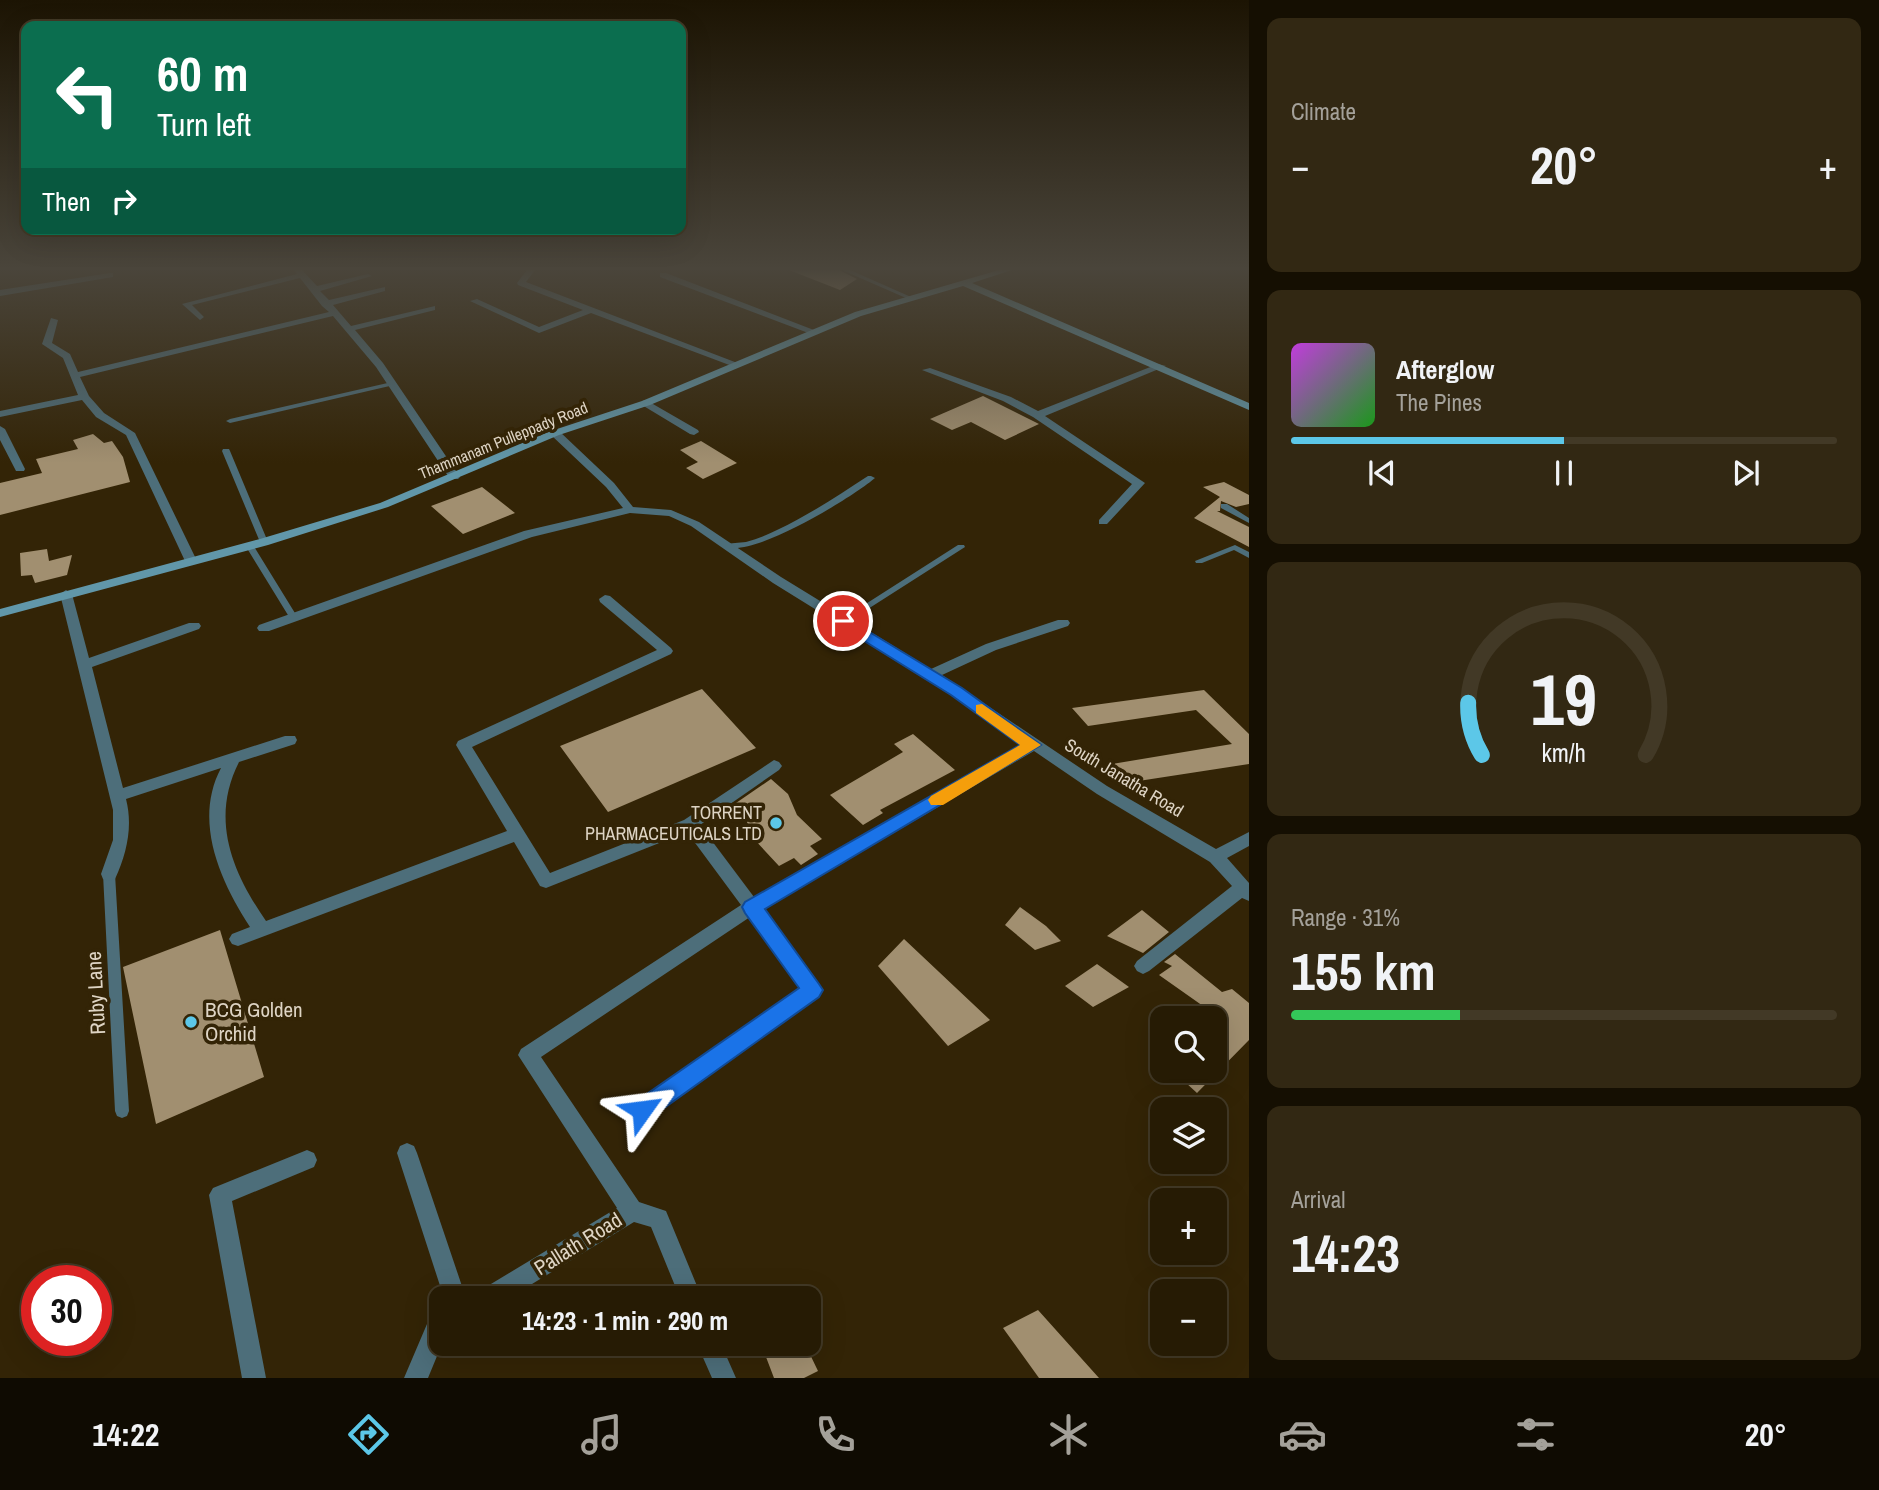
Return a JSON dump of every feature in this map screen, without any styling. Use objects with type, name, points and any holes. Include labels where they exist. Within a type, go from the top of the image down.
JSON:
[{"type":"main road","name":"Thammanam Pulleppady Road","points":[[0,613],[264,542],[384,505],[555,433],[646,403],[808,334]]},
{"type":"main road","points":[[1085,334],[1249,407]]},
{"type":"main road","points":[[1158,367],[1249,400]]},
{"type":"street","points":[[50,334],[47,344],[67,356],[84,397],[100,415],[130,433],[191,561]]},
{"type":"street","points":[[76,375],[245,334]]},
{"type":"street","points":[[352,334],[392,384],[454,477]]},
{"type":"street","points":[[660,334],[735,365]]},
{"type":"street","points":[[1037,415],[1158,367]]},
{"type":"street","points":[[927,370],[1007,398],[1139,483],[1104,522]]},
{"type":"street","points":[[0,414],[84,397]]},
{"type":"street","points":[[646,403],[694,432]]},
{"type":"street","points":[[0,429],[20,469]]},
{"type":"street","points":[[555,433],[610,485],[630,510]]},
{"type":"street","name":"South Janatha Road","points":[[264,628],[528,534],[630,510],[671,513],[695,524],[930,675],[1033,745],[1216,857],[1245,892]]},
{"type":"street","points":[[66,594],[87,664],[119,795],[121,840],[109,874]]},
{"type":"street","points":[[605,598],[666,651],[463,745],[546,881],[690,824],[774,765]]},
{"type":"street","points":[[930,675],[991,647],[1063,624]]},
{"type":"street","points":[[87,664],[194,626]]},
{"type":"street","points":[[119,795],[290,740]]},
{"type":"street","points":[[686,1286],[657,1219],[632,1211],[528,1055],[752,907],[1033,745]]},
{"type":"street","points":[[234,757],[223,772],[217,798],[217,835],[240,900],[262,930]]},
{"type":"street","points":[[642,1110],[812,990],[690,824]]},
{"type":"street","points":[[238,939],[517,834]]},
{"type":"street","points":[[1216,857],[1249,838]]},
{"type":"street","points":[[1143,966],[1245,892]]},
{"type":"street","points":[[407,1153],[452,1286]]},
{"type":"street","points":[[254,1378],[220,1195],[307,1160]]},
{"type":"street","name":"Pallath Road","points":[[509,1286],[632,1211]]},
{"type":"street","points":[[416,1378],[429,1347]]},
{"type":"street","points":[[714,1356],[723,1378]]},
{"type":"lane","points":[[230,421],[392,384]]},
{"type":"lane","points":[[226,451],[264,542]]},
{"type":"lane","points":[[729,546],[741,547],[808,517],[871,478]]},
{"type":"lane","points":[[1224,506],[1249,521]]},
{"type":"lane","points":[[248,545],[295,618]]},
{"type":"lane","points":[[843,621],[961,547]]},
{"type":"lane","points":[[1199,561],[1235,547],[1249,555]]},
{"type":"lane","name":"Ruby Lane","points":[[109,874],[122,1111]]},
{"type":"building","points":[[983,396],[1039,424],[1005,440],[971,422],[952,430],[930,419]]},
{"type":"building","points":[[93,434],[104,443],[112,441],[123,457],[130,482],[0,515],[0,483],[42,473],[36,459],[78,449],[73,440]]},
{"type":"building","points":[[701,441],[737,463],[703,479],[686,468],[698,462],[680,450]]},
{"type":"building","points":[[1224,482],[1249,495],[1249,504],[1236,507],[1221,501],[1220,511],[1217,511],[1249,527],[1249,547],[1194,518],[1220,497],[1203,487]]},
{"type":"building","points":[[482,487],[515,513],[463,534],[431,506]]},
{"type":"building","points":[[47,549],[49,561],[72,555],[67,575],[35,583],[32,575],[21,576],[20,553]]},
{"type":"building","points":[[702,689],[756,748],[608,812],[560,746]]},
{"type":"building","points":[[1204,690],[1249,734],[1249,764],[1132,782],[1112,764],[1232,744],[1196,710],[1088,726],[1072,708]]},
{"type":"building","points":[[913,734],[955,770],[880,810],[883,813],[863,825],[830,795],[903,752],[894,744]]},
{"type":"building","name":"TORRENT PHARMACEUTICALS LTD","points":[[771,779],[788,794],[797,815],[822,839],[810,846],[818,854],[801,865],[794,858],[779,866],[753,838],[752,831],[736,803]]},
{"type":"building","points":[[1020,907],[1061,941],[1035,950],[1005,925]]},
{"type":"building","points":[[1142,910],[1169,932],[1143,953],[1107,936]]},
{"type":"building","name":"BCG Golden Orchid","points":[[220,930],[264,1077],[156,1124],[123,967]]},
{"type":"building","points":[[904,939],[990,1020],[948,1046],[878,966]]},
{"type":"building","points":[[1175,954],[1222,992],[1232,989],[1249,1003],[1249,1040],[1227,1062],[1227,1006],[1203,1006],[1159,975],[1172,966],[1164,962]]},
{"type":"building","points":[[1097,964],[1129,987],[1093,1007],[1065,986]]},
{"type":"building","points":[[1186,1083],[1207,1083],[1197,1093]]},
{"type":"building","points":[[1038,1310],[1099,1378],[1039,1378],[1003,1328]]},
{"type":"building","points":[[766,1356],[811,1356],[818,1371],[804,1378],[774,1378]]},
{"type":"slow traffic","points":[[937,800],[1033,745],[982,709]]},
{"type":"place","name":"TORRENT PHARMACEUTICALS LTD","points":[[776,823]]},
{"type":"place","name":"BCG Golden Orchid","points":[[191,1022]]},
{"type":"route","points":[[642,1110],[670,1094],[812,990],[752,907],[1033,745],[957,691],[843,621]]}]
